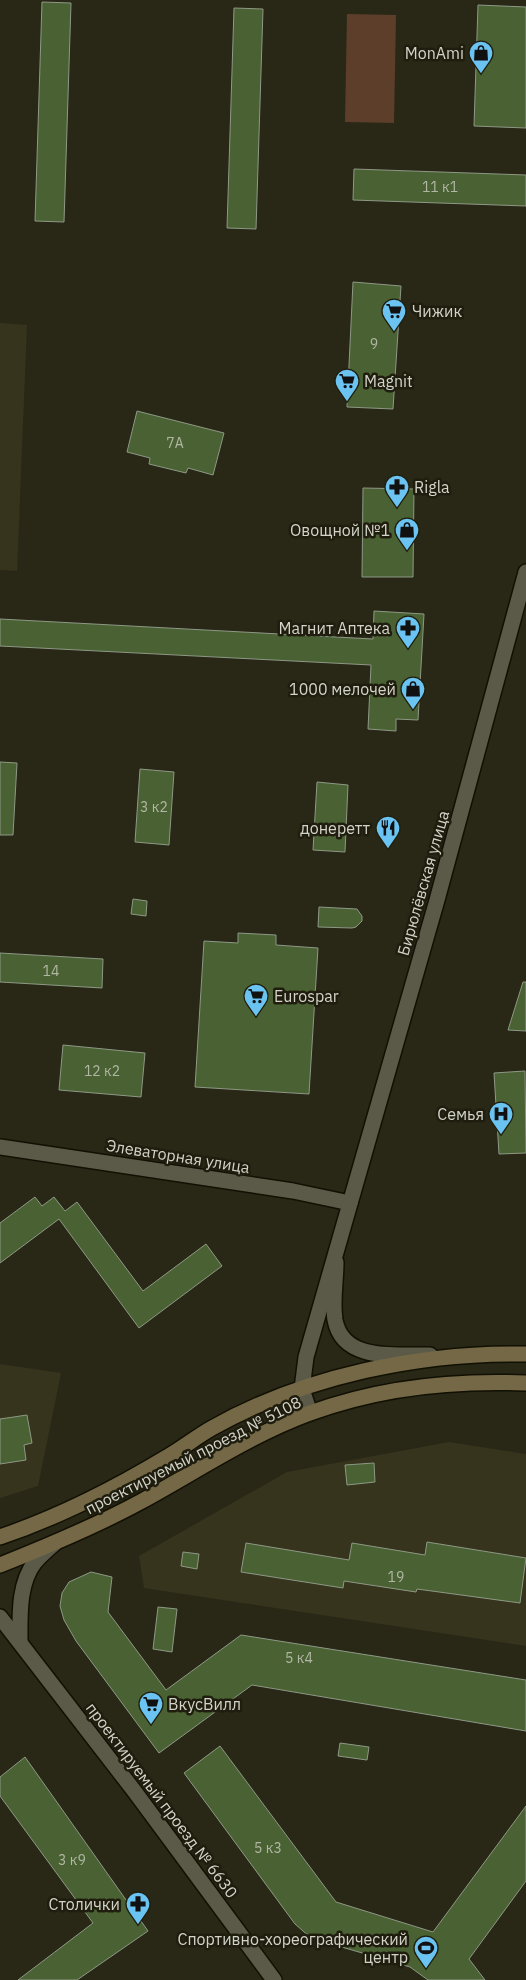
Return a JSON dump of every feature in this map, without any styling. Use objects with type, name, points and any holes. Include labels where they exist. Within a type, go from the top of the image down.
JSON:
[{"type":"main road","name":"проектируемый проезд № 5108","points":[[0,1537],[71,1510],[168,1457],[212,1428],[302,1389],[345,1374],[459,1356],[526,1354]]},
{"type":"main road","name":"проектируемый проезд № 5108","points":[[0,1566],[55,1543],[141,1502],[197,1468],[310,1413],[406,1388],[470,1382],[526,1383]]},
{"type":"street","name":"Бирюлёвская улица","points":[[337,1251],[526,572]]},
{"type":"street","name":"Элеваторная улица","points":[[0,1147],[293,1191],[350,1203]]},
{"type":"street","points":[[337,1251],[336,1322],[341,1335],[351,1345],[373,1354],[459,1356]]},
{"type":"street","points":[[310,1413],[302,1389],[306,1357],[337,1251]]},
{"type":"street","points":[[20,1642],[21,1604],[28,1574],[35,1562],[55,1543]]},
{"type":"street","name":"проектируемый проезд № 6630","points":[[0,1617],[135,1792],[274,1980]]},
{"type":"shaded area","points":[[347,14],[396,15],[394,123],[345,122]]},
{"type":"shaded area","points":[[0,323],[27,325],[17,571],[0,570]]},
{"type":"shaded area","points":[[0,1364],[61,1373],[38,1486],[0,1498]]},
{"type":"shaded area","points":[[449,1442],[526,1454],[526,1646],[144,1588],[139,1556],[287,1472]]},
{"type":"building","points":[[42,2],[71,3],[64,222],[35,221]]},
{"type":"building","points":[[478,5],[526,7],[526,128],[474,126]]},
{"type":"building","points":[[234,8],[263,9],[256,229],[227,228]]},
{"type":"building","points":[[354,169],[526,175],[526,206],[353,200]]},
{"type":"building","points":[[353,282],[401,286],[393,409],[347,407]]},
{"type":"building","points":[[137,411],[224,433],[213,475],[188,468],[186,473],[149,464],[150,458],[127,452]]},
{"type":"building","points":[[363,488],[414,489],[413,577],[362,577]]},
{"type":"building","points":[[374,611],[424,614],[418,720],[396,719],[396,731],[368,729],[371,665],[0,646],[0,619],[373,639]]},
{"type":"building","points":[[0,762],[17,763],[13,835],[0,835]]},
{"type":"building","points":[[140,769],[174,772],[169,845],[135,842]]},
{"type":"building","points":[[317,782],[348,785],[345,852],[313,850]]},
{"type":"building","points":[[133,899],[147,901],[146,916],[131,914]]},
{"type":"building","points":[[319,907],[357,909],[362,916],[362,921],[352,928],[318,927]]},
{"type":"building","name":"Eurospar","points":[[238,933],[276,935],[276,945],[318,948],[309,1094],[195,1087],[204,941],[238,943]]},
{"type":"building","points":[[0,953],[103,959],[102,988],[0,982]]},
{"type":"building","points":[[523,982],[526,982],[526,1031],[508,1030]]},
{"type":"building","points":[[63,1045],[145,1053],[141,1097],[59,1090]]},
{"type":"building","points":[[525,1071],[526,1153],[499,1154],[494,1073]]},
{"type":"building","points":[[35,1197],[42,1206],[54,1197],[65,1211],[77,1202],[143,1291],[206,1244],[222,1266],[139,1328],[59,1219],[0,1263],[0,1223]]},
{"type":"building","points":[[27,1415],[32,1443],[24,1445],[26,1460],[0,1464],[0,1419]]},
{"type":"building","points":[[374,1463],[375,1482],[347,1485],[345,1465]]},
{"type":"building","points":[[427,1542],[526,1558],[520,1603],[417,1589],[416,1592],[344,1581],[343,1588],[241,1572],[246,1543],[349,1560],[352,1543],[425,1555]]},
{"type":"building","points":[[183,1552],[199,1554],[197,1569],[181,1566]]},
{"type":"building","points":[[91,1572],[112,1577],[108,1612],[166,1690],[241,1635],[526,1680],[526,1731],[252,1685],[159,1753],[76,1641],[64,1620],[60,1606],[62,1593],[69,1582]]},
{"type":"building","points":[[158,1607],[177,1609],[172,1652],[153,1649]]},
{"type":"building","points":[[340,1743],[369,1747],[367,1760],[338,1756]]},
{"type":"building","points":[[220,1746],[336,1902],[433,1932],[526,1806],[526,1881],[469,1959],[485,1980],[428,1980],[410,1967],[311,1938],[295,1924],[184,1773]]},
{"type":"building","points":[[25,1757],[148,1931],[77,1980],[18,1980],[93,1923],[0,1796],[0,1777]]},
{"type":"place","name":"MonAmi","points":[[481,74]]},
{"type":"place","name":"Чижик","points":[[394,332]]},
{"type":"place","name":"Magnit","points":[[347,402]]},
{"type":"place","name":"Rigla","points":[[397,508]]},
{"type":"place","name":"Овощной №1","points":[[407,551]]},
{"type":"place","name":"Магнит Аптека","points":[[408,649]]},
{"type":"place","name":"1000 мелочей","points":[[413,710]]},
{"type":"place","name":"донеретт","points":[[388,849]]},
{"type":"place","name":"Eurospar","points":[[256,1017]]},
{"type":"place","name":"Семья","points":[[501,1135]]},
{"type":"place","name":"ВкусВилл","points":[[151,1725]]},
{"type":"place","name":"Столички","points":[[138,1925]]},
{"type":"place","name":"Спортивно-хореографический центр","points":[[426,1969]]}]
